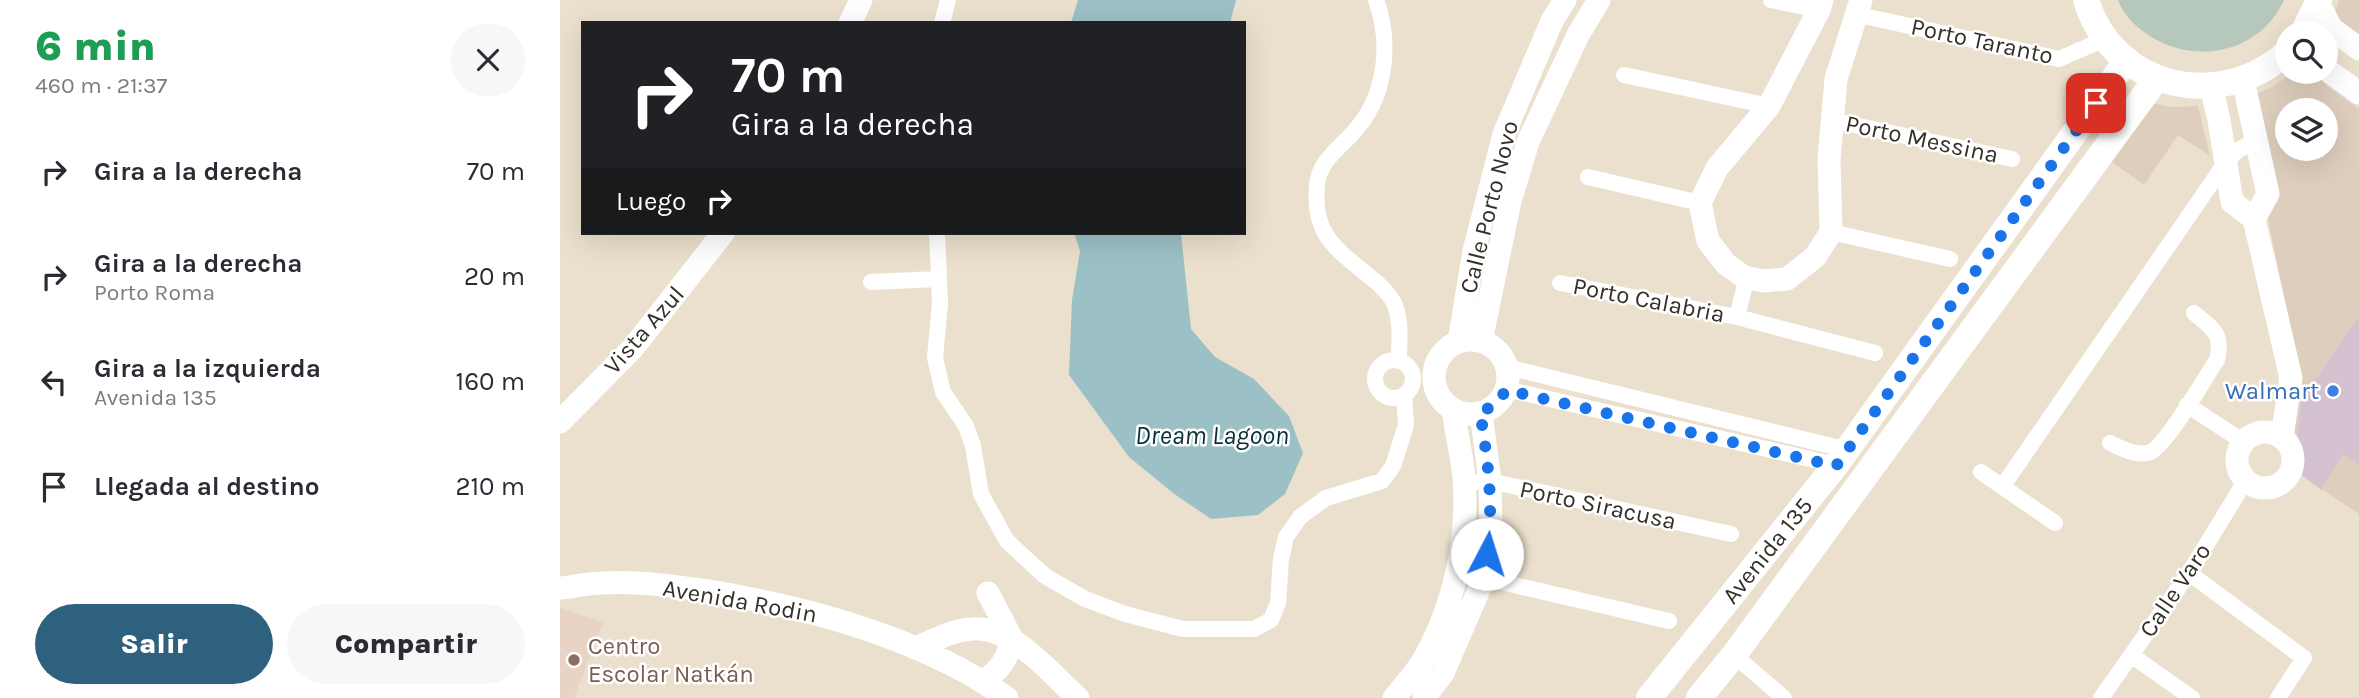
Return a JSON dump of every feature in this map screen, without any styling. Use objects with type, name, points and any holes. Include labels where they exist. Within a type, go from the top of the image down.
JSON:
[{"type":"main road","points":[[2086,0],[2105,38],[2127,60],[2157,78],[2189,86],[2211,86],[2243,80],[2275,61]]},
{"type":"main road","points":[[2309,21],[2318,1]]},
{"type":"main road","name":"Avenida 135","points":[[1649,698],[1842,458],[2127,60]]},
{"type":"main road","name":"Avenida 135","points":[[1699,698],[1734,655],[2157,78]]},
{"type":"street","points":[[851,21],[861,0]]},
{"type":"street","points":[[943,21],[948,0]]},
{"type":"street","points":[[1376,0],[1385,48],[1377,92],[1368,114],[1325,160],[1317,184],[1318,222],[1330,243],[1377,283],[1393,301],[1399,318],[1399,361]]},
{"type":"street","name":"Calle Porto Novo","points":[[1470,342],[1474,251],[1504,134],[1552,21],[1565,0]]},
{"type":"street","name":"Calle Porto Novo","points":[[1470,342],[1528,142],[1578,35],[1599,0]]},
{"type":"street","points":[[1771,0],[1821,5],[1769,106],[1717,168],[1700,203],[1708,241],[1726,264],[1747,277],[1763,281],[1787,279],[1815,257],[1831,232],[1831,120],[1836,79],[1858,7]]},
{"type":"street","points":[[2318,1],[2331,28],[2359,48]]},
{"type":"street","name":"Porto Taranto","points":[[1858,7],[2059,60],[2105,38]]},
{"type":"street","points":[[1624,75],[1769,106]]},
{"type":"street","points":[[2338,77],[2359,93]]},
{"type":"street","points":[[2243,80],[2269,194],[2255,219]]},
{"type":"street","points":[[2211,86],[2232,202],[2255,219],[2291,378],[2282,438]]},
{"type":"street","name":"Porto Messina","points":[[1831,120],[2012,159]]},
{"type":"street","points":[[2003,487],[2225,162],[2238,149],[2256,141]]},
{"type":"street","points":[[1588,177],[1700,203]]},
{"type":"street","points":[[1831,232],[1950,259]]},
{"type":"street","name":"Vista Azul","points":[[560,422],[632,348],[721,235]]},
{"type":"street","points":[[937,235],[940,303],[935,358],[943,392],[966,426],[973,446],[981,494],[1007,541],[1045,576],[1085,599],[1125,614],[1183,629],[1254,629],[1271,620],[1278,603],[1281,559],[1286,537],[1300,516],[1326,498],[1382,481],[1393,466],[1406,425],[1404,396]]},
{"type":"street","points":[[1737,317],[1747,277]]},
{"type":"street","points":[[871,282],[939,279]]},
{"type":"street","name":"Porto Calabria","points":[[1560,283],[1737,317],[1875,353]]},
{"type":"street","points":[[2110,443],[2133,453],[2151,452],[2165,441],[2217,359],[2220,346],[2218,334],[2194,313]]},
{"type":"street","points":[[1470,342],[1493,347],[1502,356],[1506,378],[1500,400],[1491,408],[1480,412],[1453,409],[1443,401],[1434,379],[1435,367],[1448,347],[1470,342]]},
{"type":"street","points":[[1393,360],[1399,361],[1410,368],[1413,374],[1412,387],[1404,396],[1391,399],[1380,393],[1375,382],[1377,370],[1381,365],[1393,360]]},
{"type":"street","points":[[1506,378],[1798,438],[1842,458]]},
{"type":"street","points":[[1506,378],[1794,456],[1842,458]]},
{"type":"street","points":[[2187,405],[2244,442]]},
{"type":"street","points":[[1394,698],[1420,665],[1442,620],[1456,574],[1464,531],[1464,483],[1453,409]]},
{"type":"street","points":[[1424,698],[1443,673],[1484,578],[1491,530],[1489,481],[1480,412]]},
{"type":"street","points":[[2262,432],[2273,433],[2282,438],[2290,446],[2293,457],[2287,478],[2267,488],[2246,480],[2240,472],[2238,461],[2244,442],[2252,435],[2262,432]]},
{"type":"street","points":[[1794,456],[1798,438]]},
{"type":"street","points":[[1981,471],[2055,523]]},
{"type":"street","name":"Calle Varo","points":[[2101,698],[2189,573],[2246,480]]},
{"type":"street","name":"Porto Siracusa","points":[[1464,483],[1489,481],[1731,534]]},
{"type":"street","points":[[2189,573],[2304,658],[2278,698]]},
{"type":"street","points":[[1484,578],[1669,621]]},
{"type":"street","name":"Avenida Rodin","points":[[560,588],[602,583],[666,585],[813,612],[915,648],[984,681],[1007,698]]},
{"type":"street","points":[[988,593],[1013,639],[1078,698]]},
{"type":"street","points":[[915,648],[971,629],[988,630],[1013,639]]},
{"type":"street","points":[[984,681],[997,672],[1008,658],[1013,639]]},
{"type":"street","points":[[1734,655],[1784,698]]},
{"type":"street","points":[[2131,655],[2192,698]]},
{"type":"shaded area","points":[[2339,0],[2359,0],[2359,39],[2338,21],[2332,19]]},
{"type":"shaded area","points":[[2277,84],[2325,84],[2359,109],[2359,514],[2297,473],[2304,456],[2299,437],[2287,422],[2297,357],[2267,215],[2253,101],[2258,93]]},
{"type":"shaded area","points":[[2146,102],[2172,107],[2198,106],[2210,156],[2178,135],[2144,185],[2108,159]]},
{"type":"shaded area","name":"Centro Escolar Natkán","points":[[560,608],[603,622],[574,698],[560,698]]},
{"type":"green space","points":[[2118,0],[2284,0],[2274,18],[2260,32],[2226,49],[2207,52],[2168,45],[2150,36],[2131,21]]},
{"type":"water","points":[[1078,0],[1236,0],[1231,21],[1072,21]]},
{"type":"water","name":"Dream Lagoon","points":[[1075,235],[1181,235],[1191,329],[1215,357],[1254,379],[1289,416],[1303,453],[1285,494],[1258,515],[1211,519],[1173,493],[1129,457],[1069,375],[1072,300],[1080,251]]},
{"type":"building","name":"Walmart","points":[[2359,316],[2359,464],[2343,454],[2321,490],[2298,471],[2304,457],[2297,435],[2302,399]]},
{"type":"place","name":"Walmart","points":[[2333,391]]},
{"type":"place","name":"Centro Escolar Natkán","points":[[574,660]]},
{"type":"route","points":[[1487,554],[1491,530],[1489,481],[1480,412],[1491,408],[1506,390],[1836,466],[2096,103]]}]
